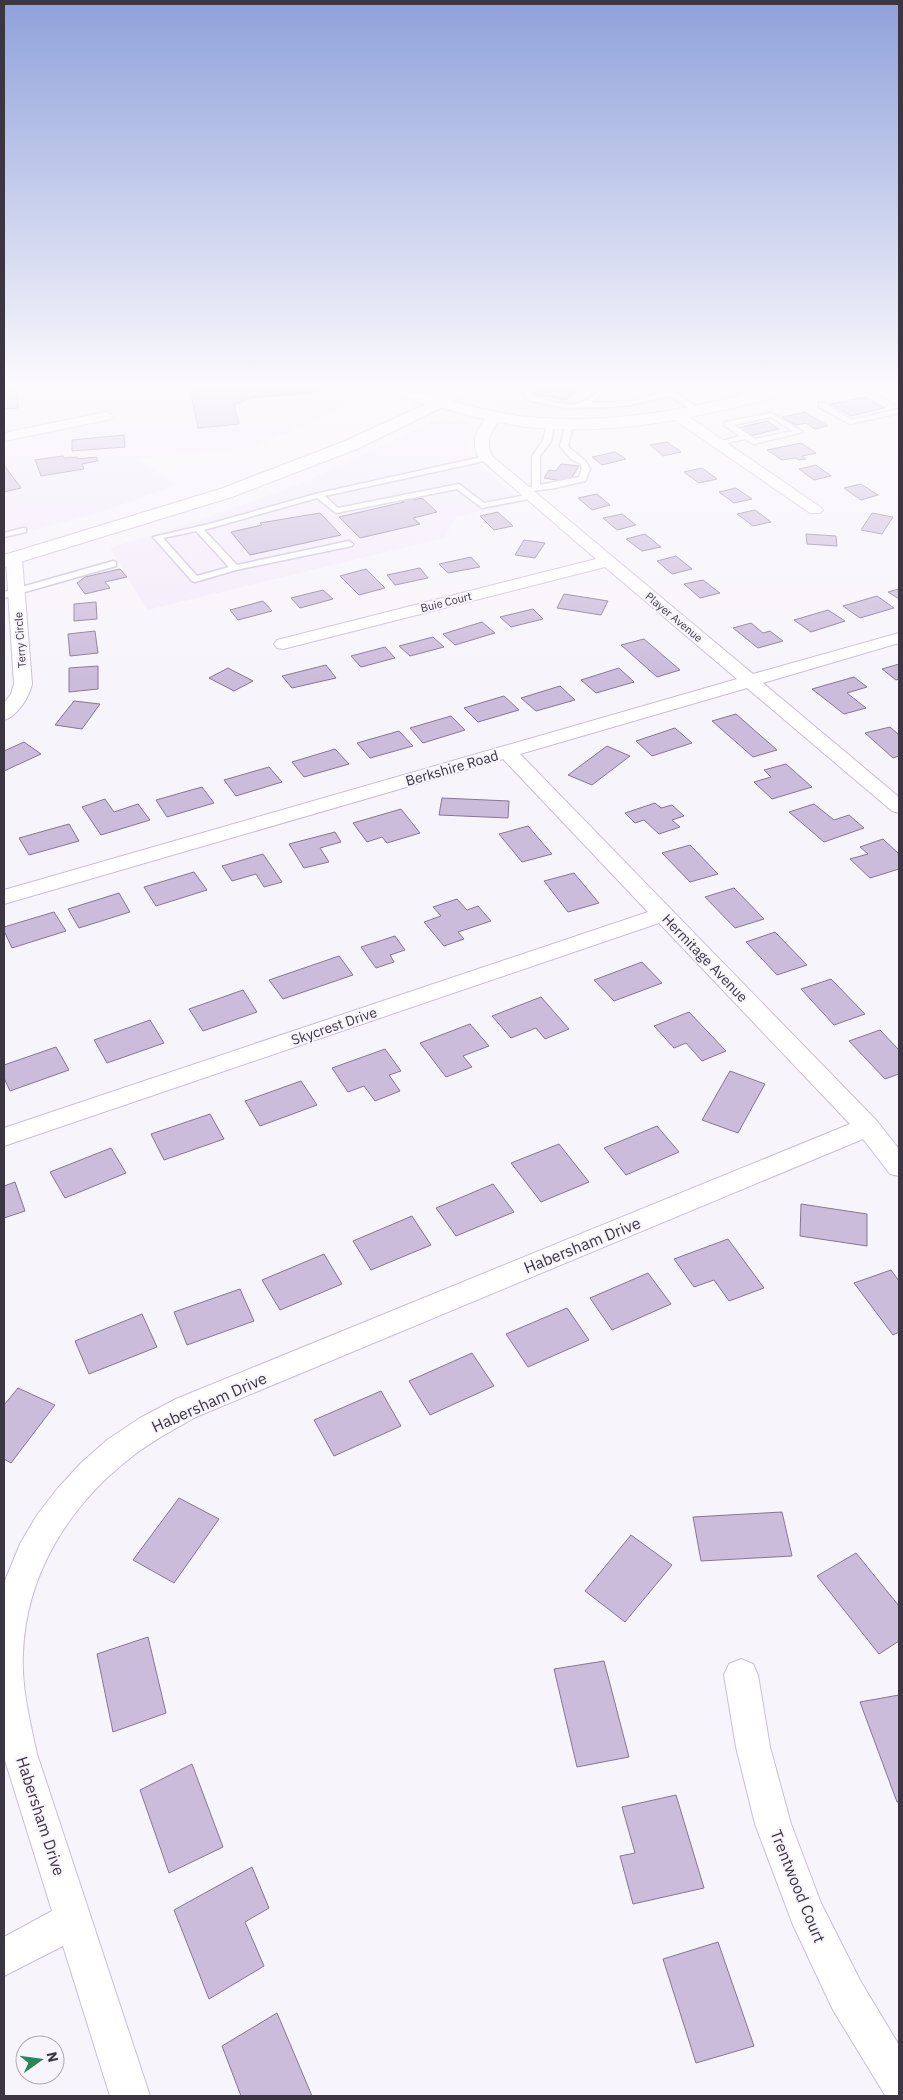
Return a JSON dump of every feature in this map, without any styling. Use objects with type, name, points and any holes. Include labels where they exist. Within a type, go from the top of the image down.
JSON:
[{"type":"main road","points":[[7,555],[218,482]]},
{"type":"main road","points":[[7,555],[226,493],[255,482]]},
{"type":"street","name":"Player Avenue","points":[[519,482],[608,561],[899,807]]},
{"type":"street","points":[[774,482],[815,510]]},
{"type":"street","name":"Terry Circle","points":[[4,714],[20,695],[23,684],[10,594],[7,555]]},
{"type":"street","name":"Buie Court","points":[[283,644],[608,561]]},
{"type":"street","name":"Berkshire Road","points":[[4,897],[899,638]]},
{"type":"street","name":"Hermitage Avenue","points":[[507,752],[868,1127],[899,1167]]},
{"type":"street","name":"Skycrest Drive","points":[[4,1137],[663,914]]},
{"type":"street","name":"Habersham Drive","points":[[130,2096],[20,1754],[12,1715],[6,1654],[11,1614],[22,1574],[40,1538],[63,1505],[89,1475],[119,1449],[146,1430],[186,1408],[868,1127]]},
{"type":"street","name":"Trentwood Court","points":[[741,1674],[753,1747],[773,1824],[806,1912],[847,1996],[899,2081]]},
{"type":"street","points":[[4,1957],[74,1920]]},
{"type":"lane","points":[[349,544],[195,578],[157,536],[198,528],[319,495],[420,482]]},
{"type":"lane","points":[[319,495],[336,511],[430,482]]},
{"type":"lane","points":[[444,482],[459,486],[482,506],[568,482]]},
{"type":"lane","points":[[531,491],[532,482]]},
{"type":"lane","points":[[198,528],[235,568]]},
{"type":"lane","points":[[4,535],[23,530]]},
{"type":"lane","points":[[10,594],[113,564]]},
{"type":"shaded area","points":[[4,482],[172,482],[176,485],[102,512],[4,538]]},
{"type":"shaded area","points":[[304,482],[500,482],[522,502],[457,517],[444,538],[147,610],[110,548],[199,520]]},
{"type":"building","points":[[4,482],[17,482],[21,488],[4,492]]},
{"type":"building","points":[[861,484],[878,495],[861,500],[844,488]]},
{"type":"building","points":[[736,488],[752,499],[734,503],[719,492]]},
{"type":"building","points":[[597,494],[610,505],[592,510],[578,498]]},
{"type":"building","points":[[412,497],[414,500],[422,498],[437,512],[413,518],[420,524],[360,538],[339,517],[404,502],[401,500]]},
{"type":"building","points":[[755,510],[771,522],[753,526],[737,514]]},
{"type":"building","points":[[498,512],[513,526],[494,530],[480,516]]},
{"type":"building","points":[[320,513],[341,535],[250,555],[231,532],[262,525],[260,523]]},
{"type":"building","points":[[872,513],[893,517],[882,534],[861,530]]},
{"type":"building","points":[[622,514],[636,525],[617,530],[603,518]]},
{"type":"building","points":[[645,534],[661,547],[642,551],[626,539]]},
{"type":"building","points":[[806,534],[836,536],[837,546],[807,544]]},
{"type":"building","points":[[524,540],[545,543],[535,558],[515,555]]},
{"type":"building","points":[[676,556],[692,569],[672,574],[657,561]]},
{"type":"building","points":[[471,557],[480,567],[448,573],[439,564]]},
{"type":"building","points":[[420,568],[428,578],[395,585],[387,575]]},
{"type":"building","points":[[120,569],[127,577],[105,582],[110,588],[85,594],[77,583],[85,577]]},
{"type":"building","points":[[366,569],[385,588],[359,595],[340,576]]},
{"type":"building","points":[[703,580],[720,593],[700,598],[684,584]]},
{"type":"building","points":[[899,589],[899,599],[888,592]]},
{"type":"building","points":[[323,590],[333,599],[300,608],[291,598]]},
{"type":"building","points":[[564,594],[608,601],[601,615],[557,608]]},
{"type":"building","points":[[877,596],[894,608],[860,618],[843,606]]},
{"type":"building","points":[[263,601],[272,611],[238,620],[230,610]]},
{"type":"building","points":[[96,602],[97,619],[74,621],[74,604]]},
{"type":"building","points":[[533,609],[543,619],[511,627],[500,617]]},
{"type":"building","points":[[828,610],[845,621],[811,632],[794,620]]},
{"type":"building","points":[[482,622],[495,633],[455,645],[443,634]]},
{"type":"building","points":[[751,623],[763,633],[770,631],[783,641],[758,648],[733,628]]},
{"type":"building","points":[[95,631],[98,653],[70,656],[68,634]]},
{"type":"building","points":[[433,637],[444,647],[410,656],[399,646]]},
{"type":"building","points":[[644,639],[680,670],[657,677],[621,645]]},
{"type":"building","points":[[385,647],[395,658],[361,667],[351,656]]},
{"type":"building","points":[[899,664],[899,679],[896,680],[882,669]]},
{"type":"building","points":[[326,665],[336,678],[292,688],[282,676]]},
{"type":"building","points":[[98,666],[98,689],[69,692],[69,668]]},
{"type":"building","points":[[228,668],[253,681],[234,691],[209,678]]},
{"type":"building","points":[[619,668],[634,682],[596,693],[581,680]]},
{"type":"building","points":[[854,677],[867,687],[847,693],[866,708],[844,714],[812,689]]},
{"type":"building","points":[[560,686],[575,700],[536,711],[521,698]]},
{"type":"building","points":[[504,696],[519,710],[478,722],[464,708]]},
{"type":"building","points":[[74,701],[100,704],[82,729],[55,725]]},
{"type":"building","points":[[736,714],[777,750],[753,757],[712,721]]},
{"type":"building","points":[[451,716],[465,730],[423,743],[410,728]]},
{"type":"building","points":[[890,727],[899,735],[899,756],[893,758],[865,733]]},
{"type":"building","points":[[675,728],[692,743],[652,756],[636,741]]},
{"type":"building","points":[[399,731],[413,746],[370,758],[357,743]]},
{"type":"building","points":[[24,742],[41,754],[4,771],[4,751]]},
{"type":"building","points":[[607,746],[630,756],[592,785],[568,775]]},
{"type":"building","points":[[335,749],[349,764],[304,777],[292,762]]},
{"type":"building","points":[[786,764],[812,787],[772,799],[754,782],[771,777],[764,770]]},
{"type":"building","points":[[269,767],[282,782],[236,796],[224,780]]},
{"type":"building","points":[[202,787],[214,803],[167,817],[156,800]]},
{"type":"building","points":[[442,798],[509,801],[508,818],[439,815]]},
{"type":"building","points":[[105,799],[114,812],[138,804],[150,820],[101,835],[82,807]]},
{"type":"building","points":[[655,803],[661,808],[672,805],[684,816],[672,820],[680,827],[659,834],[644,820],[635,823],[625,813]]},
{"type":"building","points":[[814,804],[834,820],[849,815],[864,828],[824,842],[789,812]]},
{"type":"building","points":[[401,809],[420,833],[387,843],[382,837],[367,842],[353,823]]},
{"type":"building","points":[[69,824],[79,841],[29,855],[19,838]]},
{"type":"building","points":[[528,826],[552,854],[522,862],[499,834]]},
{"type":"building","points":[[335,832],[341,842],[320,848],[329,862],[304,868],[289,844]]},
{"type":"building","points":[[883,839],[899,854],[899,869],[870,878],[850,859],[868,854],[860,847]]},
{"type":"building","points":[[690,845],[718,874],[690,882],[662,853]]},
{"type":"building","points":[[263,854],[282,882],[264,887],[256,874],[232,881],[222,866]]},
{"type":"building","points":[[194,872],[207,890],[156,906],[144,887]]},
{"type":"building","points":[[574,873],[599,903],[568,912],[544,881]]},
{"type":"building","points":[[734,888],[764,919],[735,928],[705,897]]},
{"type":"building","points":[[119,893],[130,912],[79,928],[68,909]]},
{"type":"building","points":[[457,899],[467,910],[478,906],[491,921],[458,932],[464,939],[444,946],[424,922],[441,916],[433,907]]},
{"type":"building","points":[[54,912],[66,931],[12,948],[4,927]]},
{"type":"building","points":[[775,932],[807,965],[777,975],[746,942]]},
{"type":"building","points":[[395,936],[405,950],[390,955],[394,962],[376,968],[361,947]]},
{"type":"building","points":[[339,956],[353,975],[283,999],[269,980]]},
{"type":"building","points":[[642,962],[662,983],[614,1001],[594,980]]},
{"type":"building","points":[[831,979],[865,1014],[834,1025],[801,989]]},
{"type":"building","points":[[243,990],[257,1012],[203,1031],[189,1009]]},
{"type":"building","points":[[541,997],[569,1029],[545,1039],[536,1028],[511,1038],[492,1016]]},
{"type":"building","points":[[689,1012],[726,1051],[702,1061],[686,1043],[674,1048],[654,1026]]},
{"type":"building","points":[[150,1020],[164,1043],[107,1063],[94,1040]]},
{"type":"building","points":[[470,1024],[489,1046],[463,1056],[472,1067],[446,1077],[420,1043]]},
{"type":"building","points":[[880,1030],[899,1050],[899,1074],[885,1079],[849,1041]]},
{"type":"building","points":[[56,1047],[69,1070],[10,1091],[4,1078],[4,1065]]},
{"type":"building","points":[[385,1049],[401,1071],[389,1075],[400,1091],[375,1101],[364,1086],[348,1092],[332,1068]]},
{"type":"building","points":[[730,1071],[765,1084],[738,1133],[702,1120]]},
{"type":"building","points":[[301,1081],[317,1105],[260,1126],[245,1101]]},
{"type":"building","points":[[210,1114],[224,1139],[164,1160],[151,1134]]},
{"type":"building","points":[[657,1126],[679,1152],[626,1175],[604,1148]]},
{"type":"building","points":[[559,1144],[589,1182],[541,1202],[511,1163]]},
{"type":"building","points":[[111,1148],[126,1173],[65,1198],[50,1172]]},
{"type":"building","points":[[15,1182],[25,1211],[4,1218],[4,1186]]},
{"type":"building","points":[[493,1184],[514,1212],[456,1236],[436,1208]]},
{"type":"building","points":[[801,1204],[867,1214],[867,1246],[800,1236]]},
{"type":"building","points":[[412,1216],[431,1245],[371,1270],[353,1241]]},
{"type":"building","points":[[728,1239],[764,1288],[729,1301],[714,1280],[694,1287],[674,1259]]},
{"type":"building","points":[[324,1254],[342,1284],[280,1310],[262,1280]]},
{"type":"building","points":[[891,1270],[899,1281],[899,1332],[893,1335],[854,1283]]},
{"type":"building","points":[[648,1273],[671,1304],[612,1330],[590,1298]]},
{"type":"building","points":[[240,1289],[254,1321],[187,1345],[174,1312]]},
{"type":"building","points":[[567,1308],[589,1340],[528,1367],[506,1334]]},
{"type":"building","points":[[142,1314],[157,1347],[89,1374],[75,1341]]},
{"type":"building","points":[[472,1353],[494,1386],[430,1415],[409,1381]]},
{"type":"building","points":[[18,1388],[55,1405],[11,1463],[4,1459],[4,1405]]},
{"type":"building","points":[[381,1391],[401,1426],[334,1456],[314,1420]]},
{"type":"building","points":[[179,1498],[219,1519],[174,1583],[133,1560]]},
{"type":"building","points":[[782,1512],[792,1556],[701,1561],[693,1517]]},
{"type":"building","points":[[631,1535],[672,1565],[625,1622],[585,1591]]},
{"type":"building","points":[[856,1553],[899,1606],[899,1641],[879,1654],[817,1576]]},
{"type":"building","points":[[148,1637],[166,1713],[113,1732],[97,1654]]},
{"type":"building","points":[[604,1661],[629,1757],[577,1767],[554,1669]]},
{"type":"building","points":[[899,1695],[899,1802],[897,1802],[860,1702]]},
{"type":"building","points":[[192,1764],[223,1847],[169,1873],[140,1790]]},
{"type":"building","points":[[676,1795],[704,1888],[633,1904],[620,1856],[635,1853],[622,1807]]},
{"type":"building","points":[[252,1867],[269,1908],[245,1922],[264,1966],[209,1999],[174,1910]]},
{"type":"building","points":[[718,1942],[754,2046],[696,2063],[663,1959]]},
{"type":"building","points":[[277,2013],[312,2096],[241,2096],[222,2046]]}]
